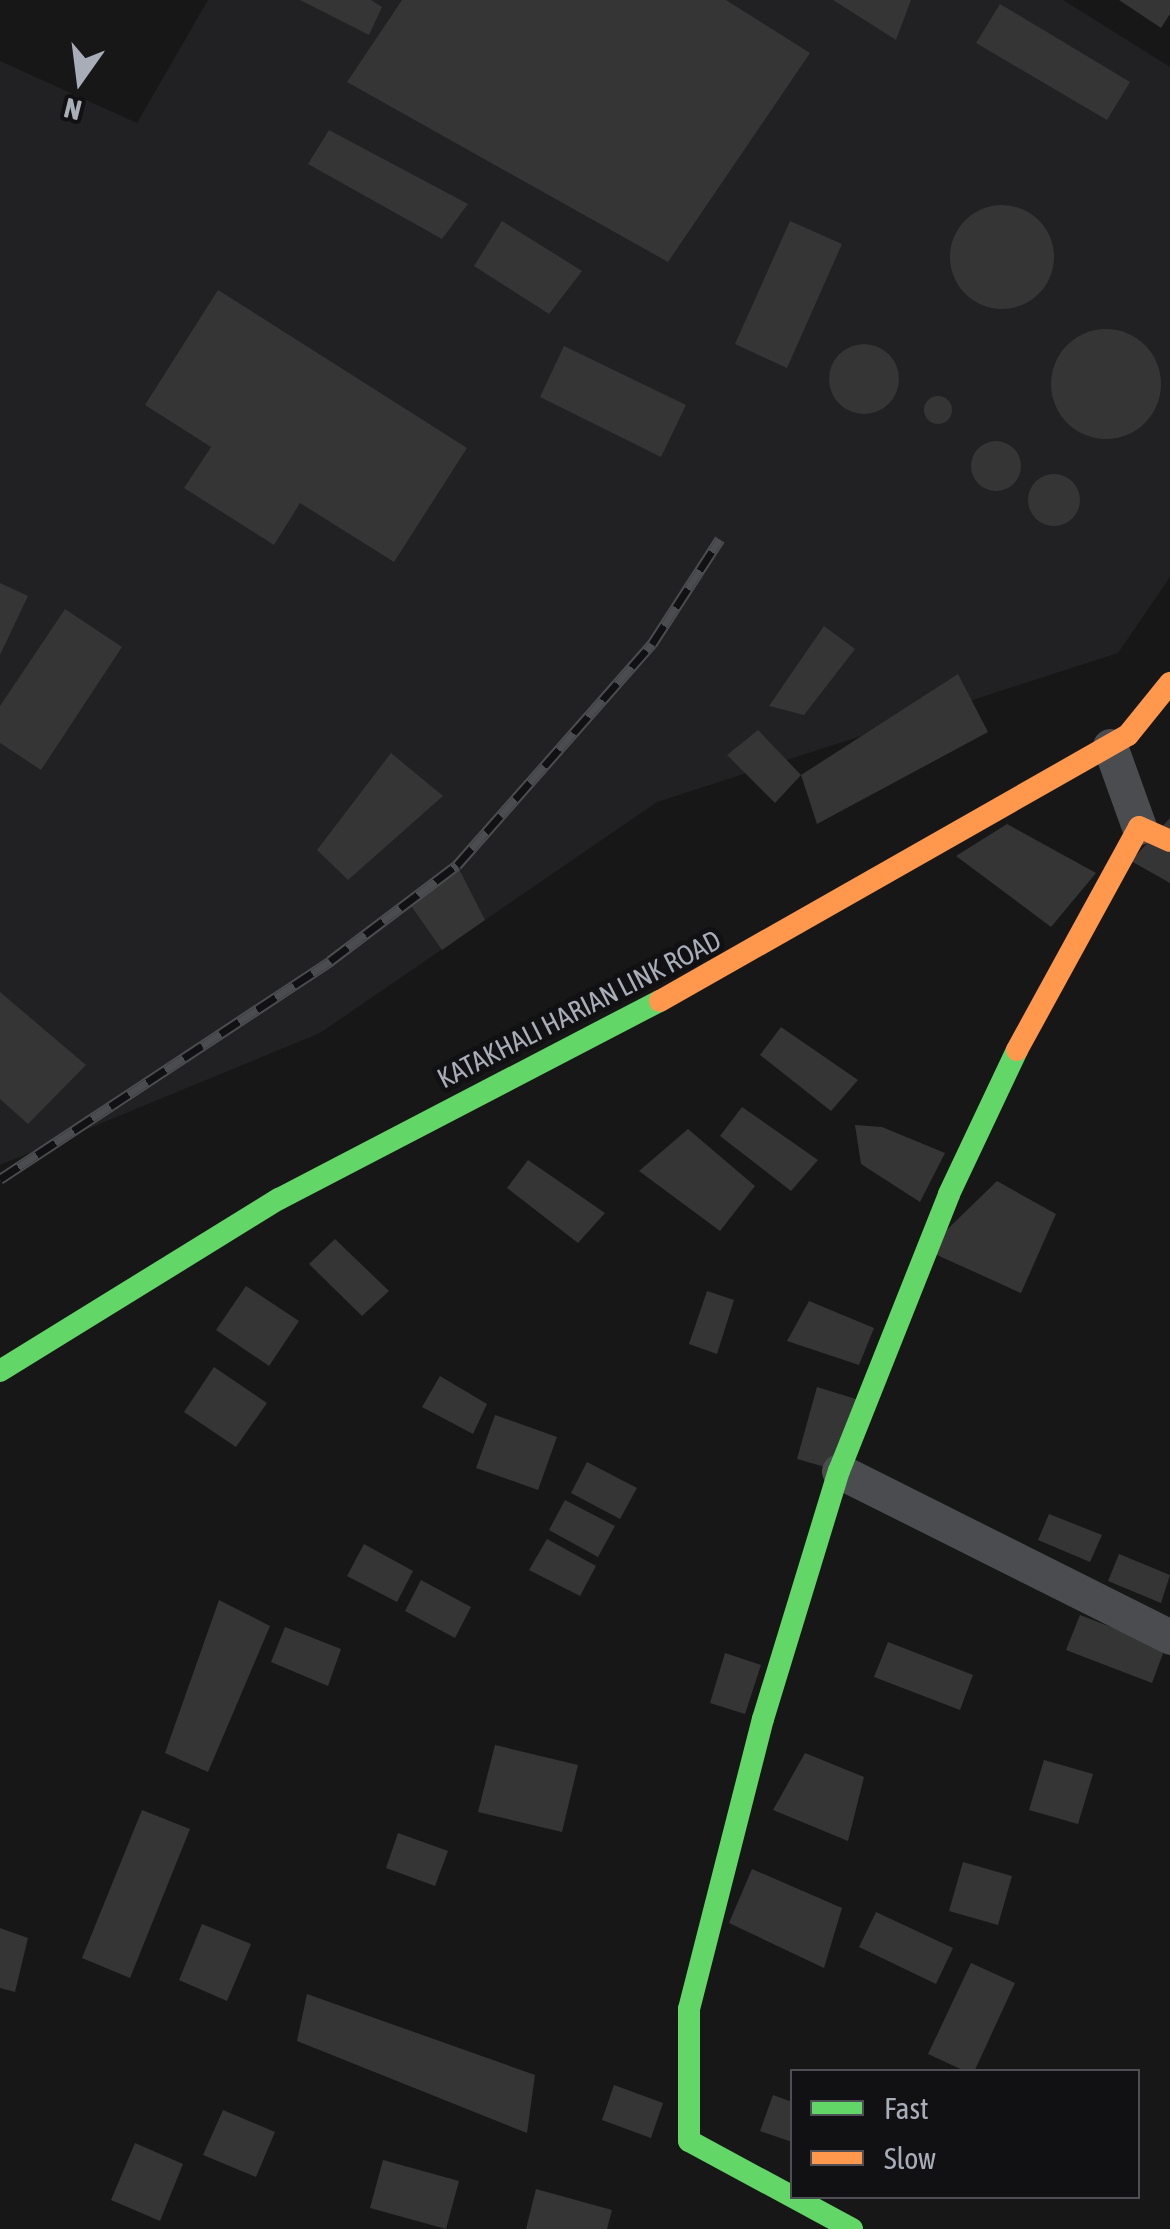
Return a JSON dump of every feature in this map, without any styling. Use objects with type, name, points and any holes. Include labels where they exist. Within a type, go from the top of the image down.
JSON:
[{"type":"street","name":"KATAKHALI HARIAN LINK ROAD","points":[[0,1371],[279,1199],[763,948],[1110,746],[1128,735],[1170,683]]},
{"type":"street","points":[[790,2195],[689,2140],[690,2009],[763,1719],[839,1471],[965,1160],[1046,988],[1155,834],[1110,746]]},
{"type":"street","points":[[839,1471],[1170,1637]]},
{"type":"street","points":[[797,2199],[852,2229]]},
{"type":"shaded area","points":[[208,0],[1063,0],[1170,67],[1170,577],[1118,653],[657,802],[320,1033],[0,1165],[0,61],[137,123]]},
{"type":"building","points":[[300,0],[371,0],[382,7],[369,35]]},
{"type":"building","points":[[402,0],[726,0],[810,53],[668,262],[347,82]]},
{"type":"building","points":[[833,0],[911,0],[896,40]]},
{"type":"building","points":[[1119,0],[1170,0],[1170,14],[1161,28]]},
{"type":"building","points":[[1000,4],[1130,82],[1107,120],[976,43]]},
{"type":"building","points":[[329,130],[468,204],[442,239],[308,164]]},
{"type":"building","points":[[1002,205],[1022,209],[1039,220],[1050,237],[1054,257],[1050,277],[1039,294],[1022,305],[1002,309],[982,305],[965,294],[954,277],[950,257],[954,237],[965,220],[982,209]]},
{"type":"building","points":[[502,221],[582,271],[549,314],[474,266]]},
{"type":"building","points":[[790,221],[842,244],[787,368],[735,344]]},
{"type":"building","points":[[218,290],[467,448],[394,562],[300,503],[274,545],[184,488],[211,447],[145,405]]},
{"type":"building","points":[[1106,329],[1127,333],[1145,345],[1157,363],[1161,384],[1157,405],[1145,423],[1127,435],[1106,439],[1085,435],[1067,423],[1055,405],[1051,384],[1055,363],[1067,345],[1085,333]]},
{"type":"building","points":[[864,344],[889,354],[899,379],[889,404],[864,414],[839,404],[829,379],[839,354]]},
{"type":"building","points":[[564,346],[686,405],[661,457],[540,397]]},
{"type":"building","points":[[938,396],[948,400],[952,410],[948,420],[938,424],[928,420],[924,410],[928,400]]},
{"type":"building","points":[[996,441],[1014,448],[1021,466],[1014,484],[996,491],[978,484],[971,466],[978,448]]},
{"type":"building","points":[[1054,474],[1073,481],[1080,500],[1073,519],[1054,526],[1035,519],[1028,500],[1035,481]]},
{"type":"building","points":[[0,583],[28,596],[0,655]]},
{"type":"building","points":[[65,609],[122,647],[41,770],[0,743],[0,706]]},
{"type":"building","points":[[824,626],[855,649],[804,715],[769,706]]},
{"type":"building","points":[[958,674],[988,732],[817,824],[801,775]]},
{"type":"building","points":[[758,730],[801,775],[775,803],[727,755]]},
{"type":"building","points":[[391,753],[443,796],[348,880],[317,850]]},
{"type":"building","points":[[1170,818],[1170,883],[1131,861]]},
{"type":"building","points":[[1007,824],[1096,873],[1051,927],[956,856]]},
{"type":"building","points":[[457,865],[485,920],[442,950],[407,900]]},
{"type":"building","points":[[0,992],[86,1065],[28,1124],[0,1099]]},
{"type":"building","points":[[781,1027],[858,1080],[831,1111],[760,1055]]},
{"type":"building","points":[[742,1107],[818,1160],[791,1191],[720,1136]]},
{"type":"building","points":[[855,1125],[882,1127],[945,1153],[920,1202],[861,1164]]},
{"type":"building","points":[[688,1129],[755,1186],[720,1231],[639,1171]]},
{"type":"building","points":[[528,1160],[605,1213],[578,1243],[507,1188]]},
{"type":"building","points":[[997,1181],[1056,1214],[1021,1293],[926,1250]]},
{"type":"building","points":[[335,1239],[389,1291],[362,1316],[309,1264]]},
{"type":"building","points":[[246,1286],[299,1321],[269,1366],[216,1330]]},
{"type":"building","points":[[707,1291],[734,1300],[717,1354],[689,1344]]},
{"type":"building","points":[[809,1301],[874,1328],[859,1365],[787,1341]]},
{"type":"building","points":[[214,1367],[267,1403],[236,1447],[184,1412]]},
{"type":"building","points":[[440,1376],[487,1404],[473,1434],[422,1407]]},
{"type":"building","points":[[817,1387],[859,1400],[839,1471],[797,1459]]},
{"type":"building","points":[[495,1415],[557,1437],[538,1490],[476,1468]]},
{"type":"building","points":[[587,1462],[637,1488],[620,1519],[571,1493]]},
{"type":"building","points":[[565,1500],[615,1526],[598,1557],[549,1530]]},
{"type":"building","points":[[1049,1514],[1102,1535],[1090,1562],[1038,1540]]},
{"type":"building","points":[[547,1539],[596,1566],[580,1596],[529,1570]]},
{"type":"building","points":[[364,1544],[413,1571],[397,1602],[347,1576]]},
{"type":"building","points":[[1119,1554],[1170,1575],[1161,1603],[1108,1581]]},
{"type":"building","points":[[421,1580],[471,1607],[455,1638],[405,1611]]},
{"type":"building","points":[[219,1600],[270,1626],[208,1772],[165,1753]]},
{"type":"building","points":[[1080,1615],[1165,1648],[1152,1683],[1066,1650]]},
{"type":"building","points":[[285,1627],[341,1649],[328,1686],[271,1662]]},
{"type":"building","points":[[888,1642],[973,1675],[960,1710],[874,1677]]},
{"type":"building","points":[[725,1653],[761,1665],[745,1714],[710,1703]]},
{"type":"building","points":[[495,1745],[578,1765],[562,1832],[478,1812]]},
{"type":"building","points":[[805,1753],[864,1777],[848,1841],[773,1810]]},
{"type":"building","points":[[1044,1760],[1093,1774],[1078,1824],[1029,1810]]},
{"type":"building","points":[[142,1810],[190,1829],[130,1978],[82,1958]]},
{"type":"building","points":[[398,1833],[448,1851],[435,1886],[386,1868]]},
{"type":"building","points":[[963,1862],[1012,1876],[998,1925],[949,1911]]},
{"type":"building","points":[[752,1869],[842,1908],[824,1968],[729,1923]]},
{"type":"building","points":[[876,1912],[953,1948],[936,1984],[859,1947]]},
{"type":"building","points":[[202,1924],[251,1944],[227,2001],[179,1980]]},
{"type":"building","points":[[0,1928],[28,1938],[15,1992],[0,1988]]},
{"type":"building","points":[[971,1963],[1015,1983],[975,2069],[960,2069],[928,2054]]},
{"type":"building","points":[[307,1994],[535,2075],[527,2133],[297,2041]]},
{"type":"building","points":[[614,2085],[663,2103],[651,2138],[602,2120]]},
{"type":"building","points":[[773,2095],[790,2101],[790,2141],[760,2131]]},
{"type":"building","points":[[223,2110],[275,2132],[256,2177],[203,2155]]},
{"type":"building","points":[[135,2143],[183,2164],[160,2221],[111,2200]]},
{"type":"building","points":[[383,2160],[459,2181],[446,2229],[370,2208]]},
{"type":"building","points":[[536,2189],[612,2210],[607,2229],[526,2229]]},
{"type":"railway","points":[[0,1179],[330,961],[457,865],[652,644],[720,539]]},
{"type":"traffic: fast","points":[[0,1371],[279,1199],[660,1001]]},
{"type":"traffic: fast","points":[[790,2196],[689,2141],[689,2009],[763,1719],[839,1471],[949,1194],[1017,1050]]},
{"type":"traffic: fast","points":[[796,2199],[852,2229]]},
{"type":"traffic: slow","points":[[660,1001],[1128,735],[1170,683]]},
{"type":"traffic: slow","points":[[1017,1050],[1139,827],[1170,841]]}]
